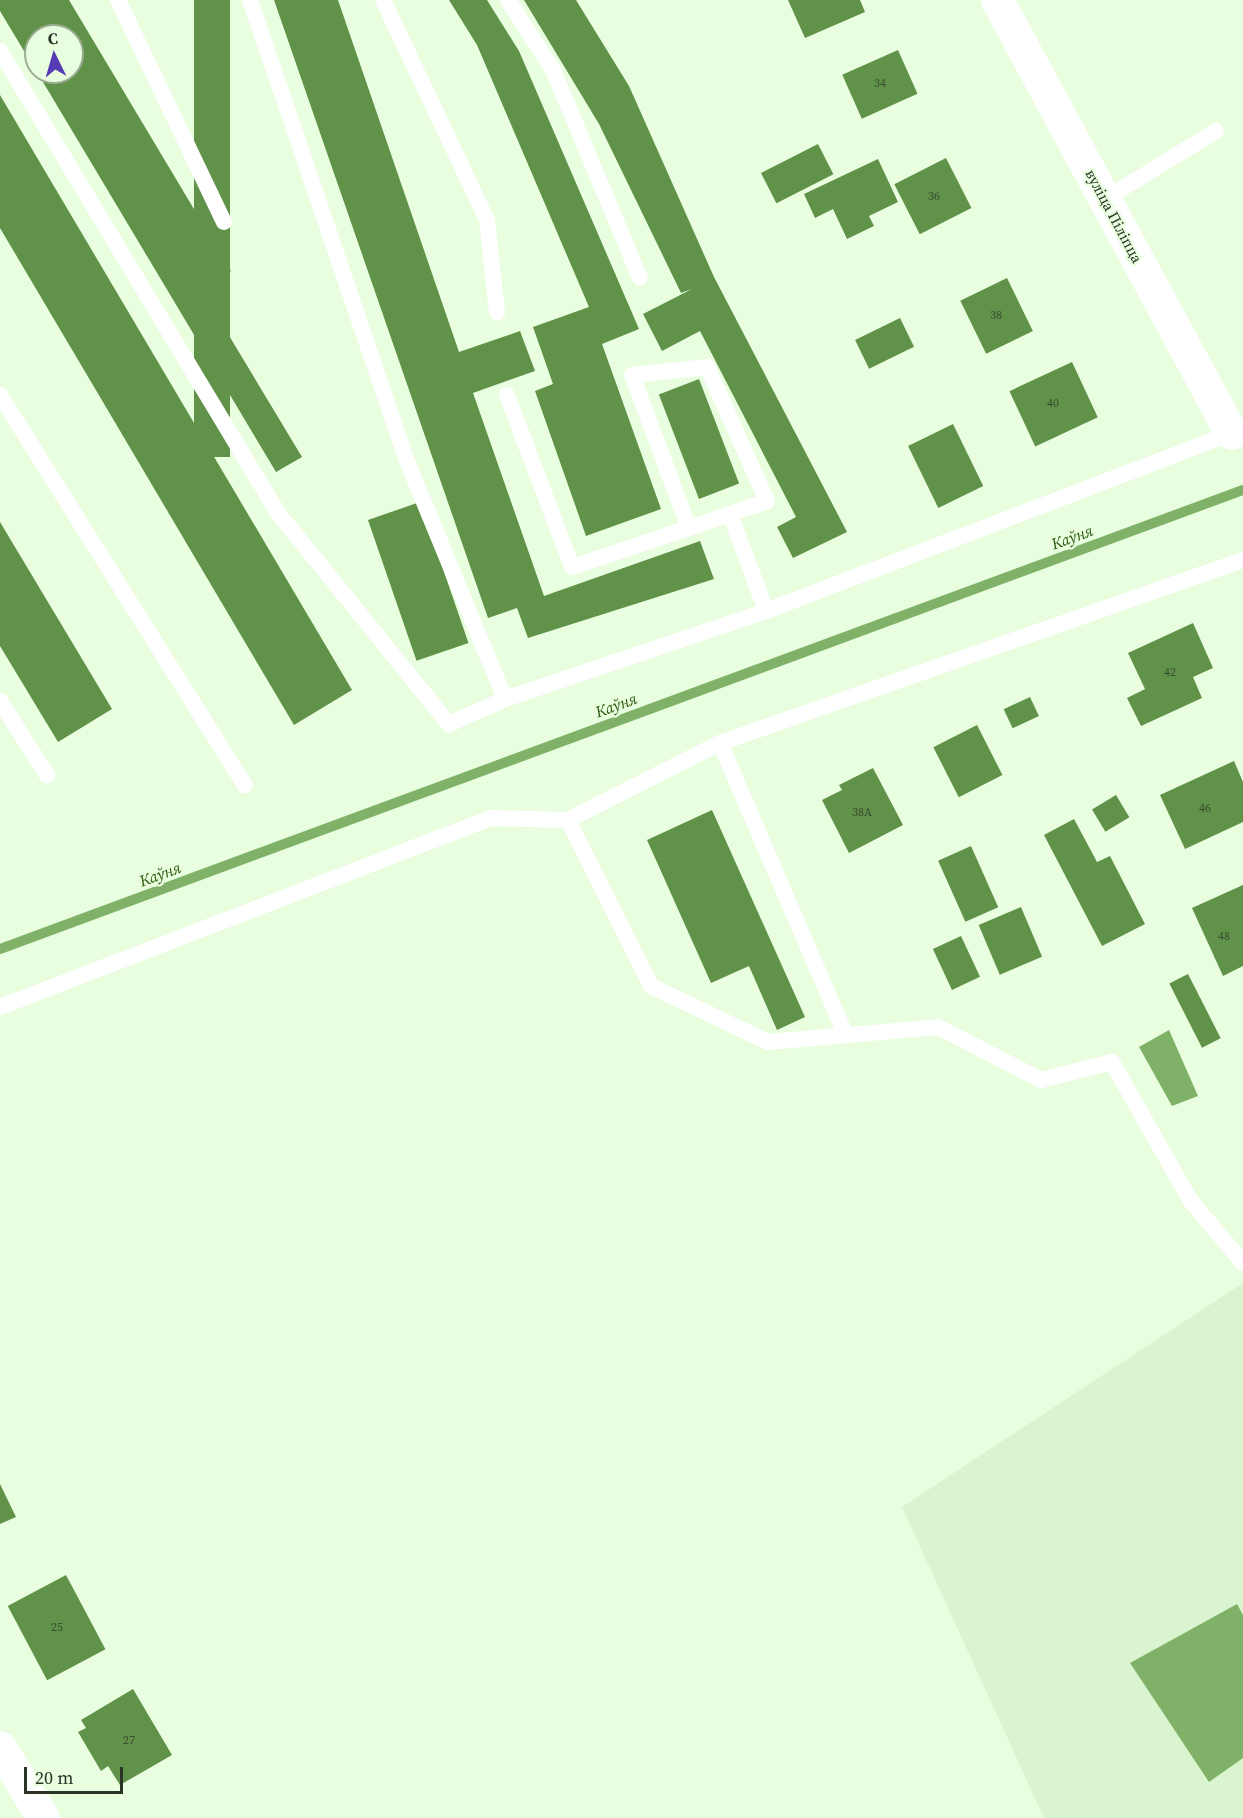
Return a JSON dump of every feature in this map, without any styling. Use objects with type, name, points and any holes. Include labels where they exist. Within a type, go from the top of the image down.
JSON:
[{"type":"street","name":"вуліца Піліпца","points":[[997,0],[1231,433]]},
{"type":"street","points":[[0,1747],[43,1818]]},
{"type":"lane","points":[[118,0],[224,222]]},
{"type":"lane","points":[[250,0],[407,461],[505,699]]},
{"type":"lane","points":[[383,0],[487,220],[497,312]]},
{"type":"lane","points":[[508,0],[553,70],[640,278]]},
{"type":"lane","points":[[0,51],[278,513],[449,724],[505,699],[766,611],[1231,433]]},
{"type":"lane","points":[[1105,199],[1216,131]]},
{"type":"lane","points":[[507,395],[572,567],[689,528],[767,501],[707,367],[632,375],[689,528]]},
{"type":"lane","points":[[0,395],[244,786]]},
{"type":"lane","points":[[730,514],[766,611]]},
{"type":"lane","points":[[0,1007],[491,818],[568,820],[720,743],[1243,560]]},
{"type":"lane","points":[[0,701],[47,776]]},
{"type":"lane","points":[[720,743],[846,1035]]},
{"type":"lane","points":[[568,820],[651,986],[768,1042],[938,1027],[1041,1080],[1112,1062],[1190,1200],[1243,1263]]},
{"type":"shaded area","points":[[1169,1030],[1198,1096],[1172,1106],[1139,1047]]},
{"type":"shaded area","points":[[1243,1283],[1243,1818],[1044,1818],[902,1507]]},
{"type":"shaded area","points":[[1237,1604],[1243,1615],[1243,1758],[1209,1782],[1130,1663]]},
{"type":"building","points":[[0,0],[69,0],[83,24],[24,24],[24,51],[0,11]]},
{"type":"building","points":[[194,0],[230,0],[230,457],[194,457]]},
{"type":"building","points":[[274,0],[338,0],[459,352],[520,331],[535,371],[473,393],[544,596],[700,541],[714,579],[528,638],[517,608],[488,618]]},
{"type":"building","points":[[449,0],[487,0],[519,51],[639,329],[602,344],[661,509],[586,536],[535,391],[553,384],[533,327],[589,307],[477,45]]},
{"type":"building","points":[[524,0],[576,0],[629,86],[714,277],[847,532],[793,558],[777,527],[796,517],[700,331],[662,351],[643,314],[692,289],[681,293],[599,124]]},
{"type":"building","points":[[788,0],[860,0],[865,12],[805,38]]},
{"type":"building","points":[[84,25],[231,271],[201,289],[302,457],[276,472],[44,84],[84,84]]},
{"type":"building","points":[[898,50],[918,94],[862,119],[842,75]]},
{"type":"building","points":[[0,95],[352,690],[294,725],[0,228]]},
{"type":"building","points":[[818,144],[833,174],[776,203],[761,173]]},
{"type":"building","points":[[946,158],[971,208],[920,234],[894,184]]},
{"type":"building","points":[[878,159],[898,202],[869,216],[874,226],[847,239],[833,209],[815,218],[804,194]]},
{"type":"building","points":[[1007,278],[1033,331],[986,354],[960,301]]},
{"type":"building","points":[[900,318],[914,347],[869,369],[855,340]]},
{"type":"building","points":[[1072,362],[1098,417],[1035,446],[1009,391]]},
{"type":"building","points":[[699,379],[739,484],[699,499],[659,394]]},
{"type":"building","points":[[953,424],[983,486],[938,508],[908,446]]},
{"type":"building","points":[[420,502],[469,643],[417,661],[368,520]]},
{"type":"building","points":[[0,522],[112,709],[58,742],[0,646]]},
{"type":"building","points":[[1193,623],[1213,668],[1193,677],[1202,698],[1141,726],[1127,698],[1145,689],[1128,653]]},
{"type":"building","points":[[1030,697],[1039,716],[1013,728],[1004,709]]},
{"type":"building","points":[[977,725],[1002,775],[959,797],[933,747]]},
{"type":"building","points":[[1234,761],[1243,782],[1243,822],[1185,849],[1160,795]]},
{"type":"building","points":[[873,768],[903,825],[849,853],[822,800],[842,790],[839,785]]},
{"type":"building","points":[[1116,795],[1129,817],[1105,832],[1092,809]]},
{"type":"building","points":[[712,810],[805,1017],[777,1030],[749,966],[711,983],[647,840]]},
{"type":"building","points":[[1074,819],[1097,862],[1110,856],[1145,924],[1102,946],[1044,835]]},
{"type":"building","points":[[971,846],[998,907],[965,922],[938,861]]},
{"type":"building","points":[[1243,885],[1243,966],[1223,976],[1192,908]]},
{"type":"building","points":[[1021,907],[1042,957],[1000,975],[979,925]]},
{"type":"building","points":[[961,936],[980,977],[952,990],[933,949]]},
{"type":"building","points":[[1188,974],[1221,1038],[1202,1048],[1169,984]]},
{"type":"building","points":[[0,1484],[16,1517],[0,1524]]},
{"type":"building","points":[[66,1575],[105,1649],[47,1680],[8,1606]]},
{"type":"building","points":[[133,1689],[172,1755],[120,1785],[108,1766],[101,1771],[78,1732],[86,1728],[81,1720]]},
{"type":"waterway","name":"Каўня","points":[[0,949],[1243,490]]}]
